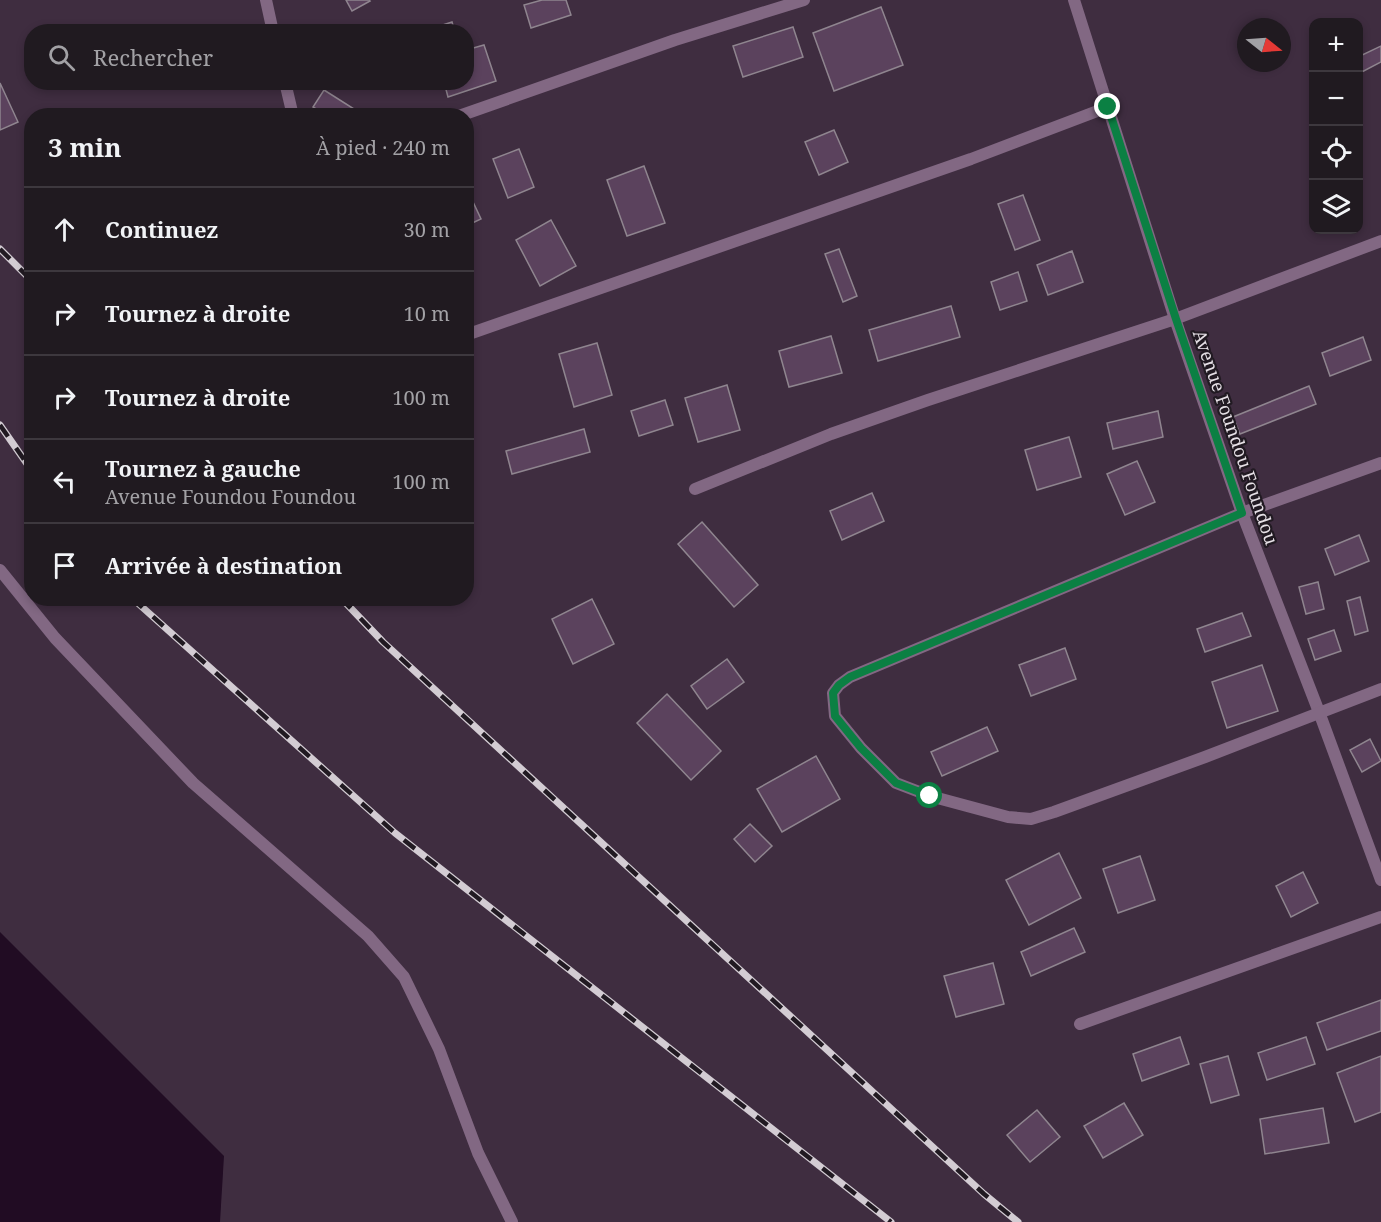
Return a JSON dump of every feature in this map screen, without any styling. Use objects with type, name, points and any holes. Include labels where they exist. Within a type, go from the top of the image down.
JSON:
[{"type":"street","points":[[266,0],[271,24]]},
{"type":"street","points":[[474,111],[675,40],[804,0]]},
{"type":"street","name":"Avenue Foundou Foundou","points":[[1074,0],[1176,319],[1242,513],[1381,880]]},
{"type":"street","points":[[287,90],[290,108]]},
{"type":"street","points":[[474,331],[971,159],[1108,107]]},
{"type":"street","points":[[695,489],[831,434],[1176,319],[1381,241]]},
{"type":"street","points":[[1381,463],[1242,513],[850,677],[833,693],[835,716],[861,748],[896,783],[930,796],[1008,817],[1031,819],[1205,757],[1381,689]]},
{"type":"street","points":[[0,570],[24,600]]},
{"type":"street","points":[[29,606],[55,638],[194,783],[368,936],[404,977],[440,1049],[478,1153],[512,1222]]},
{"type":"street","points":[[1080,1024],[1381,917]]},
{"type":"shaded area","points":[[0,0],[1381,0],[1381,1222],[0,1222]]},
{"type":"shaded area","points":[[0,932],[224,1156],[220,1222],[0,1222]]},
{"type":"building","points":[[346,0],[369,0],[370,1],[352,11]]},
{"type":"building","points":[[542,0],[566,0],[571,15],[531,28],[524,5]]},
{"type":"building","points":[[881,7],[903,65],[834,91],[813,33]]},
{"type":"building","points":[[793,27],[803,57],[743,77],[733,46]]},
{"type":"building","points":[[484,45],[496,81],[474,88],[474,48]]},
{"type":"building","points":[[1381,46],[1381,62],[1363,71],[1363,55]]},
{"type":"building","points":[[0,83],[18,122],[0,130]]},
{"type":"building","points":[[324,90],[352,108],[315,108],[313,107]]},
{"type":"building","points":[[446,90],[469,90],[448,97]]},
{"type":"building","points":[[834,130],[848,162],[819,175],[805,142]]},
{"type":"building","points":[[519,149],[534,187],[508,198],[493,159]]},
{"type":"building","points":[[644,166],[665,223],[627,236],[607,180]]},
{"type":"building","points":[[1023,195],[1040,240],[1015,250],[998,204]]},
{"type":"building","points":[[474,204],[481,219],[474,222]]},
{"type":"building","points":[[551,220],[576,266],[540,286],[516,240]]},
{"type":"building","points":[[839,249],[857,296],[843,302],[825,254]]},
{"type":"building","points":[[1072,251],[1083,282],[1048,295],[1037,265]]},
{"type":"building","points":[[1018,272],[1027,301],[1000,310],[991,282]]},
{"type":"building","points":[[951,306],[960,337],[878,361],[869,330]]},
{"type":"building","points":[[831,336],[842,373],[789,387],[779,351]]},
{"type":"building","points":[[1363,337],[1371,360],[1330,376],[1322,353]]},
{"type":"building","points":[[597,343],[612,395],[574,407],[559,354]]},
{"type":"building","points":[[727,385],[740,430],[698,442],[685,398]]},
{"type":"building","points":[[1309,386],[1316,404],[1240,434],[1233,417]]},
{"type":"building","points":[[665,400],[673,425],[639,436],[631,411]]},
{"type":"building","points":[[1158,411],[1163,437],[1113,449],[1107,423]]},
{"type":"building","points":[[584,429],[590,452],[512,474],[506,451]]},
{"type":"building","points":[[1069,437],[1081,477],[1037,490],[1025,450]]},
{"type":"building","points":[[1137,461],[1155,502],[1125,515],[1107,474]]},
{"type":"building","points":[[872,493],[884,521],[842,540],[830,511]]},
{"type":"building","points":[[702,522],[758,585],[734,607],[678,544]]},
{"type":"building","points":[[1359,535],[1369,561],[1335,575],[1325,549]]},
{"type":"building","points":[[1318,582],[1324,609],[1306,614],[1299,587]]},
{"type":"building","points":[[1360,597],[1368,631],[1355,635],[1347,601]]},
{"type":"building","points":[[592,599],[614,644],[573,664],[552,619]]},
{"type":"building","points":[[1242,613],[1251,636],[1205,652],[1197,629]]},
{"type":"building","points":[[1334,630],[1341,651],[1315,660],[1308,639]]},
{"type":"building","points":[[1065,648],[1076,679],[1031,696],[1019,665]]},
{"type":"building","points":[[727,659],[744,682],[707,709],[691,686]]},
{"type":"building","points":[[1262,665],[1278,711],[1227,728],[1212,682]]},
{"type":"building","points":[[667,694],[721,751],[691,780],[637,723]]},
{"type":"building","points":[[987,727],[998,751],[942,776],[931,752]]},
{"type":"building","points":[[1370,739],[1381,761],[1362,772],[1350,750]]},
{"type":"building","points":[[816,756],[840,799],[782,832],[757,789]]},
{"type":"building","points":[[750,824],[772,846],[755,862],[734,839]]},
{"type":"building","points":[[1059,853],[1081,898],[1029,925],[1006,880]]},
{"type":"building","points":[[1140,856],[1155,900],[1118,913],[1103,869]]},
{"type":"building","points":[[1303,872],[1318,903],[1291,917],[1276,886]]},
{"type":"building","points":[[1074,928],[1085,952],[1031,976],[1021,952]]},
{"type":"building","points":[[993,963],[1004,1004],[956,1017],[944,976]]},
{"type":"building","points":[[1381,1000],[1381,1031],[1327,1050],[1317,1023]]},
{"type":"building","points":[[1180,1037],[1189,1064],[1142,1081],[1133,1054]]},
{"type":"building","points":[[1306,1037],[1315,1064],[1267,1080],[1258,1053]]},
{"type":"building","points":[[1228,1056],[1239,1095],[1211,1103],[1200,1064]]},
{"type":"building","points":[[1381,1056],[1381,1112],[1355,1122],[1337,1073]]},
{"type":"building","points":[[1124,1103],[1143,1135],[1103,1158],[1084,1126]]},
{"type":"building","points":[[1323,1108],[1329,1143],[1265,1154],[1260,1119]]},
{"type":"building","points":[[1037,1110],[1060,1137],[1030,1162],[1007,1135]]},
{"type":"railway","points":[[0,249],[24,273]]},
{"type":"railway","points":[[0,425],[24,460]]},
{"type":"railway","points":[[141,606],[395,833],[891,1222]]},
{"type":"railway","points":[[349,606],[383,642],[984,1194],[1018,1222]]},
{"type":"route","points":[[930,796],[896,783],[861,748],[835,716],[833,693],[839,685],[850,677],[1242,513],[1176,319],[1108,107]]}]
